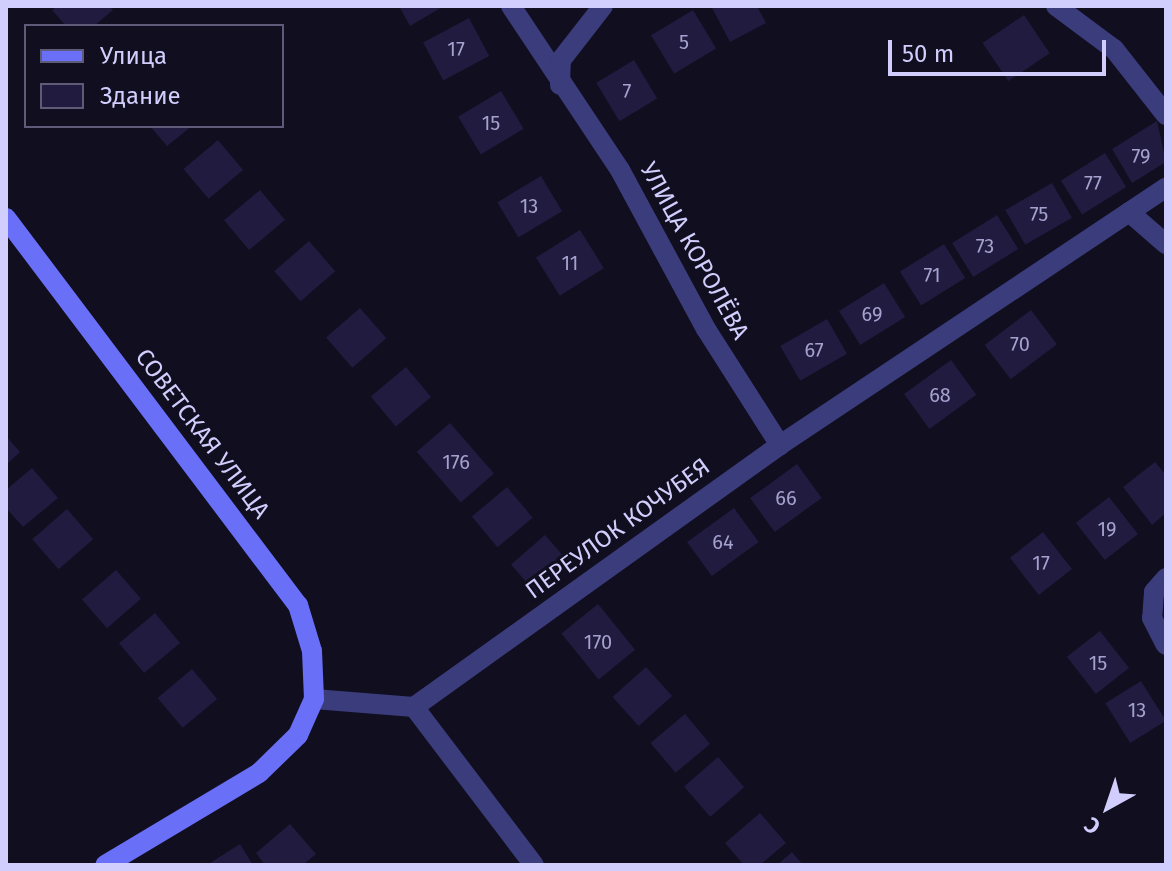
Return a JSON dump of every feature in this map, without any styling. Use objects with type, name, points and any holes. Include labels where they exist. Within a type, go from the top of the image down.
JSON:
[{"type":"main road","name":"СОВЕТСКАЯ УЛИЦА","points":[[6,218],[298,605],[312,651],[314,699]]},
{"type":"main road","points":[[105,865],[259,773],[298,735],[314,699]]},
{"type":"street","name":"УЛИЦА КОРОЛЁВА","points":[[511,6],[560,85],[620,170],[706,329],[780,445]]},
{"type":"street","points":[[560,85],[561,60],[603,6]]},
{"type":"street","points":[[1056,6],[1114,49],[1166,115]]},
{"type":"street","name":"ПЕРЕУЛОК КОЧУБЕЯ","points":[[414,707],[780,445],[1166,188]]},
{"type":"street","points":[[1129,212],[1166,244]]},
{"type":"street","points":[[1166,578],[1154,592],[1152,618],[1166,645]]},
{"type":"street","points":[[314,699],[414,707],[534,865]]},
{"type":"building","points":[[57,6],[109,6],[113,10],[96,24],[64,24],[52,10]]},
{"type":"building","points":[[399,6],[444,6],[410,26]]},
{"type":"building","points":[[711,6],[757,6],[766,23],[730,42]]},
{"type":"building","points":[[693,10],[716,49],[674,74],[651,35]]},
{"type":"building","points":[[1024,15],[1050,53],[1008,81],[983,43]]},
{"type":"building","points":[[469,18],[489,56],[443,80],[423,42]]},
{"type":"building","points":[[634,60],[657,99],[619,121],[596,83]]},
{"type":"building","points":[[501,91],[524,129],[481,154],[458,117]]},
{"type":"building","points":[[1157,121],[1166,162],[1132,183],[1112,149]]},
{"type":"building","points":[[152,128],[190,128],[167,146]]},
{"type":"building","points":[[218,140],[243,170],[209,199],[184,169]]},
{"type":"building","points":[[1105,153],[1126,187],[1082,214],[1061,181]]},
{"type":"building","points":[[541,176],[562,211],[518,237],[497,202]]},
{"type":"building","points":[[1052,183],[1072,218],[1025,245],[1005,210]]},
{"type":"building","points":[[260,190],[285,220],[249,250],[224,220]]},
{"type":"building","points":[[997,215],[1018,249],[973,277],[952,243]]},
{"type":"building","points":[[580,230],[604,268],[560,296],[536,258]]},
{"type":"building","points":[[309,241],[335,271],[301,301],[274,271]]},
{"type":"building","points":[[944,244],[965,278],[921,305],[900,272]]},
{"type":"building","points":[[884,283],[905,317],[860,345],[839,311]]},
{"type":"building","points":[[360,308],[386,338],[352,368],[326,338]]},
{"type":"building","points":[[1031,310],[1057,344],[1011,379],[985,345]]},
{"type":"building","points":[[827,319],[847,354],[800,381],[780,346]]},
{"type":"building","points":[[951,360],[976,395],[929,429],[904,394]]},
{"type":"building","points":[[406,367],[431,397],[396,426],[371,397]]},
{"type":"building","points":[[450,423],[494,474],[461,502],[417,452]]},
{"type":"building","points":[[6,436],[20,452],[6,465]]},
{"type":"building","points":[[1155,462],[1166,475],[1166,513],[1152,525],[1123,487]]},
{"type":"building","points":[[797,464],[822,498],[775,532],[750,498]]},
{"type":"building","points":[[32,468],[58,498],[23,527],[6,508],[6,490]]},
{"type":"building","points":[[507,487],[533,518],[497,547],[472,517]]},
{"type":"building","points":[[1109,497],[1138,534],[1105,560],[1076,523]]},
{"type":"building","points":[[734,508],[759,542],[712,576],[687,542]]},
{"type":"building","points":[[67,509],[93,539],[59,569],[32,539]]},
{"type":"building","points":[[1043,532],[1072,569],[1039,595],[1010,558]]},
{"type":"building","points":[[545,535],[571,565],[537,595],[511,565]]},
{"type":"building","points":[[116,570],[141,599],[107,628],[82,600]]},
{"type":"building","points":[[598,604],[635,650],[599,679],[561,634]]},
{"type":"building","points":[[155,613],[180,643],[144,673],[119,643]]},
{"type":"building","points":[[1100,631],[1129,668],[1096,694],[1067,657]]},
{"type":"building","points":[[646,667],[672,696],[639,726],[613,697]]},
{"type":"building","points":[[192,669],[217,699],[183,728],[158,698]]},
{"type":"building","points":[[1141,681],[1166,721],[1130,743],[1105,703]]},
{"type":"building","points":[[685,714],[710,744],[676,773],[651,743]]},
{"type":"building","points":[[718,757],[744,787],[710,817],[684,787]]},
{"type":"building","points":[[760,813],[786,843],[760,865],[744,865],[725,843]]},
{"type":"building","points":[[290,824],[316,854],[303,865],[265,865],[256,853]]},
{"type":"building","points":[[240,844],[253,865],[207,865]]},
{"type":"building","points":[[792,852],[803,865],[777,865]]}]
